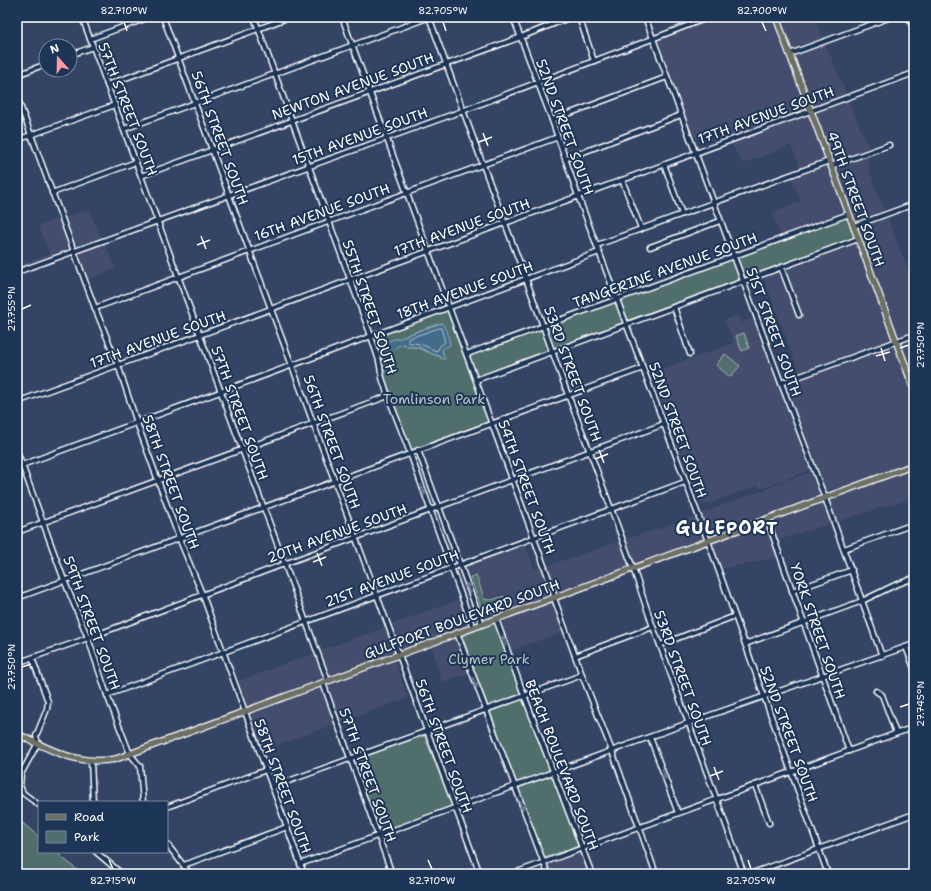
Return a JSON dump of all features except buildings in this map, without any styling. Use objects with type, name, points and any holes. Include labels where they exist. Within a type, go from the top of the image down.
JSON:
[{"type":"main road","name":"49TH STREET SOUTH","points":[[776,17],[914,389]]},
{"type":"main road","name":"GULFPORT BOULEVARD SOUTH","points":[[17,734],[68,757],[90,761],[116,759],[914,465]]},
{"type":"street","name":"57TH STREET SOUTH","points":[[82,17],[241,450],[306,622],[350,759],[392,874]]},
{"type":"street","points":[[90,39],[150,17]]},
{"type":"street","name":"56TH STREET SOUTH","points":[[164,17],[480,874]]},
{"type":"street","name":"55TH STREET SOUTH","points":[[254,17],[371,336],[388,396],[473,628]]},
{"type":"street","points":[[107,85],[290,17]]},
{"type":"street","name":"54TH STREET SOUTH","points":[[342,17],[656,874]]},
{"type":"street","points":[[124,129],[429,17]]},
{"type":"street","name":"53RD STREET SOUTH","points":[[429,17],[462,111],[506,223],[744,874]]},
{"type":"street","name":"52ND STREET SOUTH","points":[[513,17],[552,120],[578,196],[708,541],[828,874]]},
{"type":"street","name":"NEWTON AVENUE SOUTH","points":[[141,176],[521,37],[571,17]]},
{"type":"street","points":[[579,17],[594,60]]},
{"type":"street","name":"51ST STREET SOUTH","points":[[645,17],[720,221],[744,281],[852,570],[882,656]]},
{"type":"street","name":"15TH AVENUE SOUTH","points":[[17,272],[386,139],[710,17]]},
{"type":"street","points":[[790,54],[890,17]]},
{"type":"street","points":[[909,17],[914,31]]},
{"type":"street","points":[[78,52],[93,46]]},
{"type":"street","points":[[17,75],[38,67]]},
{"type":"street","name":"17TH AVENUE SOUTH","points":[[17,402],[914,73]]},
{"type":"street","points":[[552,120],[667,77]]},
{"type":"street","name":"58TH STREET SOUTH","points":[[17,97],[94,308],[118,365],[137,423],[179,538],[202,596],[304,874]]},
{"type":"street","points":[[17,140],[115,105]]},
{"type":"street","points":[[565,159],[681,115]]},
{"type":"street","name":"16TH AVENUE SOUTH","points":[[94,308],[558,137]]},
{"type":"street","points":[[597,245],[641,228],[830,163],[889,145]]},
{"type":"street","points":[[52,193],[136,162]]},
{"type":"street","points":[[664,164],[682,214]]},
{"type":"street","points":[[622,180],[641,228]]},
{"type":"street","points":[[854,226],[914,204]]},
{"type":"street","name":"TANGERINE AVENUE SOUTH","points":[[466,354],[849,214]]},
{"type":"street","points":[[650,247],[720,221]]},
{"type":"street","points":[[476,380],[626,323],[674,307],[858,239]]},
{"type":"street","name":"18TH AVENUE SOUTH","points":[[22,466],[600,252]]},
{"type":"street","points":[[781,267],[799,315]]},
{"type":"street","points":[[674,307],[690,354]]},
{"type":"street","points":[[781,383],[914,335]]},
{"type":"street","points":[[17,598],[643,368]]},
{"type":"street","points":[[17,532],[388,396]]},
{"type":"street","name":"20TH AVENUE SOUTH","points":[[17,663],[202,596],[284,564],[664,424]]},
{"type":"street","points":[[418,450],[482,624]]},
{"type":"street","name":"59TH STREET SOUTH","points":[[17,451],[64,580],[88,638],[107,695],[130,754],[137,761],[141,770],[143,801]]},
{"type":"street","name":"21ST AVENUE SOUTH","points":[[107,695],[685,482]]},
{"type":"street","name":"YORK STREET SOUTH","points":[[767,519],[849,751]]},
{"type":"street","points":[[844,549],[914,524]]},
{"type":"street","points":[[792,591],[852,570]]},
{"type":"street","points":[[745,644],[862,601],[893,586],[913,579],[914,586]]},
{"type":"street","points":[[660,645],[735,616]]},
{"type":"street","name":"BEACH BOULEVARD SOUTH","points":[[496,619],[592,874]]},
{"type":"street","points":[[575,656],[653,627]]},
{"type":"street","points":[[457,633],[548,874]]},
{"type":"street","points":[[300,864],[688,723],[822,678],[914,644]]},
{"type":"street","points":[[906,647],[914,668]]},
{"type":"street","points":[[32,658],[48,702],[47,709],[36,736],[38,743],[22,774],[20,786],[23,793],[38,804]]},
{"type":"street","points":[[272,787],[582,675]]},
{"type":"street","points":[[876,691],[882,695],[896,734]]},
{"type":"street","points":[[512,874],[914,727]]},
{"type":"street","points":[[650,737],[678,813]]},
{"type":"street","points":[[90,761],[93,801]]},
{"type":"street","points":[[168,807],[266,770]]},
{"type":"street","points":[[755,785],[769,823]]},
{"type":"street","points":[[750,874],[914,814]]},
{"type":"street","points":[[184,865],[287,827]]},
{"type":"street","points":[[168,845],[190,874]]},
{"type":"street","points":[[97,853],[122,874]]},
{"type":"shaded area","points":[[717,17],[774,17],[808,110],[730,138],[726,127],[692,139],[656,40]]},
{"type":"shaded area","points":[[779,17],[814,17],[823,39],[791,51]]},
{"type":"shaded area","points":[[825,43],[847,95],[812,108],[793,55]]},
{"type":"shaded area","points":[[848,100],[868,146],[868,150],[833,163],[814,113]]},
{"type":"shaded area","points":[[810,114],[827,159],[801,169],[791,145],[743,164],[731,143]]},
{"type":"shaded area","points":[[868,155],[868,169],[885,212],[855,223],[834,167]]},
{"type":"shaded area","points":[[828,164],[846,212],[781,236],[772,214],[801,200],[791,178]]},
{"type":"shaded area","points":[[89,210],[102,239],[75,248],[63,218]]},
{"type":"shaded area","points":[[887,216],[914,285],[914,333],[898,339],[856,227]]},
{"type":"shaded area","points":[[59,219],[71,250],[18,270],[17,261],[20,265],[50,254],[38,226]]},
{"type":"shaded area","points":[[857,242],[894,340],[800,374],[763,276],[780,270],[798,318],[802,317],[784,269]]},
{"type":"shaded area","points":[[104,243],[116,268],[87,280],[76,253]]},
{"type":"shaded area","points":[[738,315],[741,323],[754,318],[757,326],[758,337],[763,343],[812,469],[761,489],[759,485],[702,506],[651,373],[734,343],[725,320]]},
{"type":"shaded area","points":[[914,338],[914,383],[899,343]]},
{"type":"shaded area","points":[[895,345],[914,395],[914,462],[826,495],[784,385]]},
{"type":"shaded area","points":[[914,467],[914,501],[910,499],[836,522],[828,500]]},
{"type":"shaded area","points":[[813,471],[822,497],[709,538],[700,514]]},
{"type":"shaded area","points":[[824,501],[832,523],[779,540],[780,549],[770,521]]},
{"type":"shaded area","points":[[696,516],[705,540],[634,565],[624,540]]},
{"type":"shaded area","points":[[766,522],[778,557],[720,569],[710,543]]},
{"type":"shaded area","points":[[620,541],[630,567],[556,595],[546,566]]},
{"type":"shaded area","points":[[525,544],[534,569],[542,567],[552,596],[483,621],[463,567]],"holes":[[[469,575],[477,575],[486,598],[503,594],[507,595],[511,601],[510,607],[485,617],[483,616],[468,578]]]},
{"type":"shaded area","points":[[460,599],[470,626],[400,652],[390,625]]},
{"type":"shaded area","points":[[553,601],[564,632],[511,650],[501,620]]},
{"type":"shaded area","points":[[386,627],[396,653],[329,678],[319,651]]},
{"type":"shaded area","points":[[456,636],[469,673],[442,683],[431,645]]},
{"type":"shaded area","points":[[315,653],[325,680],[245,708],[236,682]]},
{"type":"shaded area","points":[[394,659],[408,698],[339,723],[326,685]]},
{"type":"shaded area","points":[[322,686],[335,724],[261,751],[247,713]]},
{"type":"shaded area","points":[[581,852],[590,874],[550,874],[547,865]]},
{"type":"green space","points":[[845,218],[849,221],[854,235],[853,238],[745,278],[737,257]]},
{"type":"green space","points":[[733,259],[741,280],[628,320],[620,300]]},
{"type":"green space","points":[[616,302],[624,322],[554,349],[546,328]]},
{"type":"green space","name":"Tomlinson Park","points":[[447,310],[489,422],[411,450],[384,375],[374,338]],"holes":[[[441,323],[443,356],[437,356],[416,347],[407,347],[405,344],[399,345],[395,339]]]},
{"type":"green space","points":[[542,329],[550,350],[477,377],[469,356]]},
{"type":"green space","points":[[744,333],[749,348],[742,351],[736,336]]},
{"type":"green space","points":[[725,354],[740,366],[730,377],[716,365]]},
{"type":"green space","points":[[476,575],[485,600],[491,600],[504,596],[505,598],[508,597],[510,602],[508,606],[484,615],[470,577]]},
{"type":"green space","name":"Clymer Park","points":[[495,623],[578,846],[544,858],[462,636]]},
{"type":"green space","points":[[424,735],[453,807],[379,833],[353,760]]},
{"type":"green space","points":[[17,818],[38,836],[38,853],[57,853],[82,874],[17,874]]},
{"type":"water","points":[[442,323],[448,334],[450,345],[443,348],[442,351],[445,359],[441,359],[440,356],[432,354],[419,347],[406,347],[405,344],[399,345],[391,352],[388,352],[385,344],[389,341]]},
{"type":"district","name":"GULFPORT","points":[[727,528]]}]
